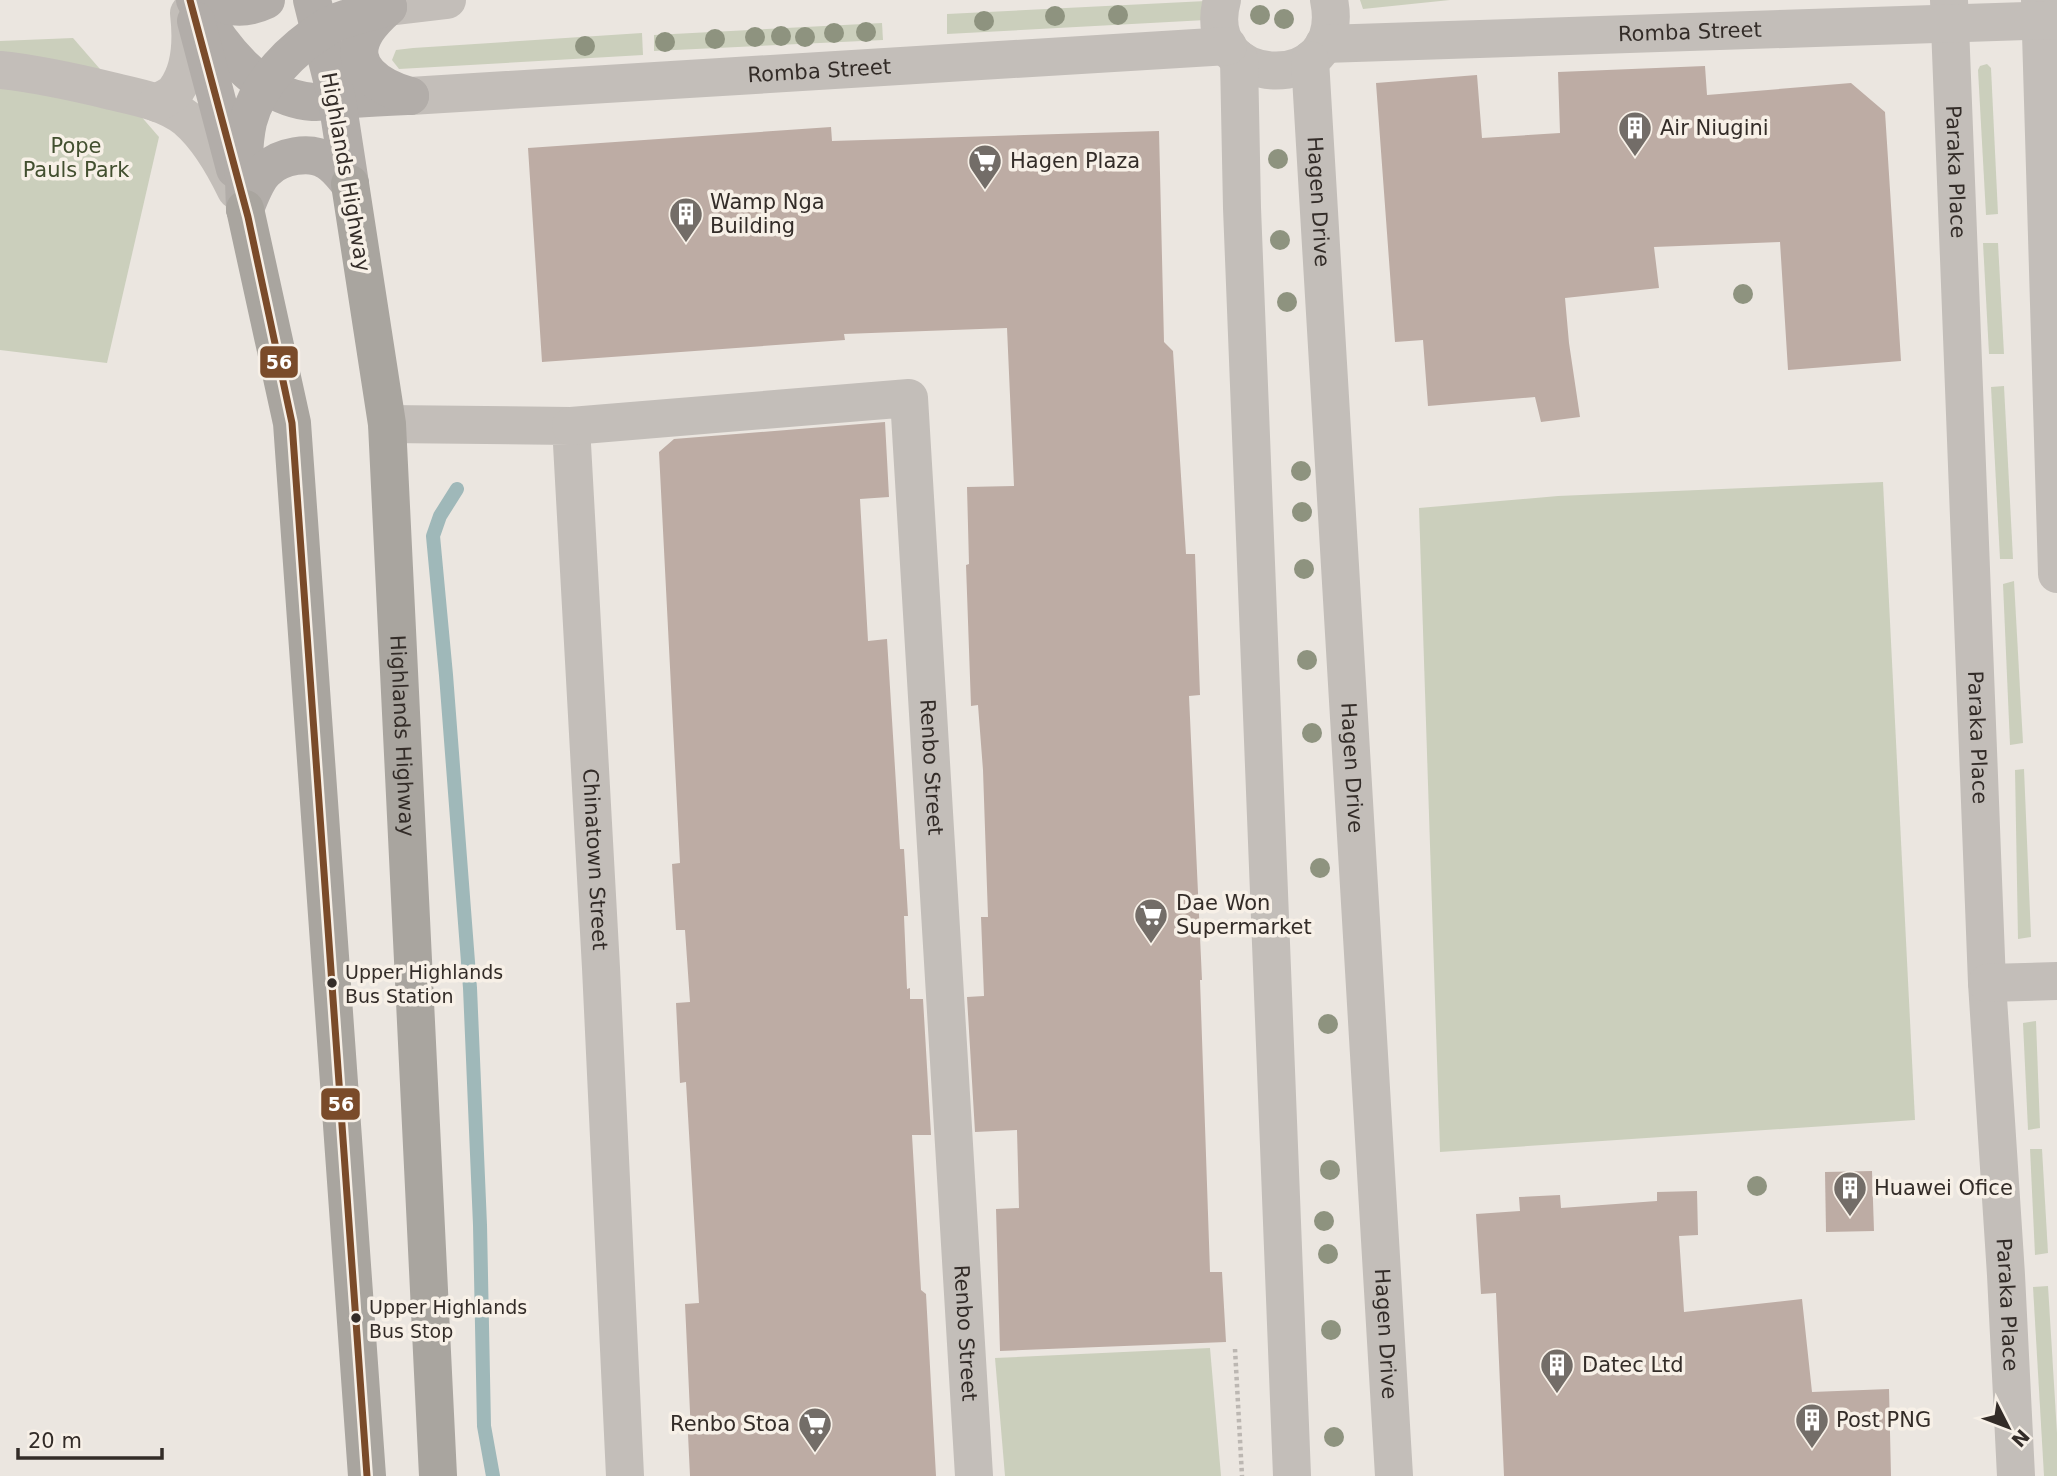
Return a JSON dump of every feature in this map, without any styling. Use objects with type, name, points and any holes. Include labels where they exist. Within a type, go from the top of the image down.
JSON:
[{"type":"highway","name":"Highlands Highway","points":[[350,184],[387,424],[438,1476]]},
{"type":"highway","points":[[245,209],[292,423],[367,1476]]},
{"type":"main road","points":[[191,0],[230,56],[286,96],[313,102],[410,96]]},
{"type":"main road","points":[[191,0],[245,209]]},
{"type":"main road","points":[[212,0],[240,8],[266,0]]},
{"type":"main road","points":[[245,209],[244,173],[248,122],[257,96],[316,16],[327,27],[374,3]]},
{"type":"main road","points":[[374,3],[373,21],[364,33],[361,61],[365,71],[379,85],[410,96]]},
{"type":"main road","name":"Highlands Highway","points":[[316,16],[337,100],[350,184]]},
{"type":"main road","points":[[350,184],[353,150],[367,118],[394,100],[410,96]]},
{"type":"main road","points":[[245,209],[265,170],[293,157],[310,154],[326,160],[350,184]]},
{"type":"street","points":[[157,103],[175,92],[188,65],[192,35],[191,0]]},
{"type":"street","points":[[374,3],[447,0]]},
{"type":"street","points":[[1223,0],[1220,29],[1233,52],[1242,208],[1292,1476]]},
{"type":"street","name":"Hagen Drive","points":[[1329,0],[1332,12],[1330,31],[1317,52],[1394,1476]]},
{"type":"street","name":"Romba Street","points":[[410,96],[1233,52],[1255,68],[1272,72],[1292,70],[1317,52],[1949,12],[2045,14]]},
{"type":"street","name":"Paraka Place","points":[[1949,12],[1987,983],[2016,1476]]},
{"type":"street","points":[[2045,14],[2057,574]]},
{"type":"street","points":[[0,70],[50,76],[157,103],[186,118],[224,166],[245,209]]},
{"type":"street","name":"Renbo Street","points":[[570,426],[909,398],[974,1476]]},
{"type":"street","points":[[387,424],[570,426]]},
{"type":"street","name":"Chinatown Street","points":[[570,426],[601,954],[625,1476]]},
{"type":"street","points":[[1987,983],[2057,981]]},
{"type":"path","points":[[1234,1349],[1242,1476]]},
{"type":"green space","points":[[1360,0],[1450,0],[1363,9]]},
{"type":"green space","points":[[1206,1],[1206,20],[947,34],[947,14]]},
{"type":"green space","points":[[882,23],[883,40],[654,51],[654,35]]},
{"type":"green space","points":[[642,33],[643,55],[399,69],[392,60],[396,50],[413,48]]},
{"type":"green space","name":"Pope Pauls Park","points":[[73,38],[159,137],[107,363],[0,350],[0,41]]},
{"type":"green space","points":[[1987,64],[1991,68],[1998,214],[1986,215],[1978,70],[1980,66]]},
{"type":"green space","points":[[1983,243],[1998,243],[2004,354],[1989,354]]},
{"type":"green space","points":[[2004,386],[2013,559],[2000,559],[1991,387]]},
{"type":"green space","points":[[1883,482],[1915,1120],[1440,1152],[1419,508],[1558,496]]},
{"type":"green space","points":[[2014,581],[2023,743],[2010,745],[2003,584]]},
{"type":"green space","points":[[2024,769],[2031,937],[2018,939],[2015,770]]},
{"type":"green space","points":[[2036,1021],[2040,1128],[2028,1130],[2023,1023]]},
{"type":"green space","points":[[2030,1149],[2042,1149],[2048,1253],[2035,1255]]},
{"type":"green space","points":[[2048,1286],[2057,1476],[2044,1476],[2033,1287]]},
{"type":"green space","points":[[1210,1348],[1221,1476],[1005,1476],[995,1358]]},
{"type":"building","points":[[1705,66],[1707,95],[1851,83],[1885,112],[1901,361],[1788,370],[1780,242],[1654,247],[1659,288],[1565,298],[1580,417],[1541,422],[1535,397],[1428,406],[1423,340],[1395,342],[1376,83],[1477,75],[1482,138],[1560,133],[1558,72]]},
{"type":"building","points":[[831,127],[832,141],[1159,131],[1164,342],[1173,351],[1186,554],[1195,554],[1200,695],[1189,696],[1202,980],[1210,1272],[1222,1272],[1226,1342],[1000,1351],[996,1209],[1019,1208],[1017,1130],[975,1132],[967,997],[984,996],[981,917],[988,917],[983,770],[978,705],[971,706],[966,565],[969,564],[967,487],[1014,486],[1007,328],[844,334],[845,340],[542,362],[528,148]]},
{"type":"building","points":[[885,422],[889,497],[860,499],[868,641],[887,639],[900,849],[904,849],[908,916],[904,916],[907,989],[910,988],[910,999],[923,999],[931,1135],[912,1135],[921,1290],[926,1294],[936,1476],[690,1476],[688,1434],[691,1434],[685,1304],[699,1303],[686,1082],[680,1083],[676,1003],[690,1002],[685,930],[676,930],[672,864],[680,863],[659,452],[674,439]]},
{"type":"building","points":[[1872,1171],[1874,1231],[1826,1232],[1825,1172]]},
{"type":"building","points":[[1697,1191],[1698,1235],[1679,1236],[1684,1312],[1802,1299],[1812,1392],[1889,1389],[1891,1476],[1504,1476],[1496,1293],[1481,1294],[1476,1214],[1520,1211],[1519,1197],[1560,1195],[1561,1208],[1657,1201],[1657,1192]]},
{"type":"waterway","points":[[457,489],[440,516],[433,536],[470,988],[480,1225],[484,1426],[493,1476]]},
{"type":"transit line","name":"56","points":[[190,0],[248,217],[292,423],[367,1476]]},
{"type":"place","name":"Air Niugini","points":[[1635,158]]},
{"type":"place","name":"Hagen Plaza","points":[[985,191]]},
{"type":"place","name":"Wamp Nga Building","points":[[686,244]]},
{"type":"place","name":"Dae Won Supermarket","points":[[1151,945]]},
{"type":"place","name":"Upper Highlands Bus Station","points":[[332,983]]},
{"type":"place","name":"Huawei Ofice","points":[[1850,1218]]},
{"type":"place","name":"Upper Highlands Bus Stop","points":[[356,1318]]},
{"type":"place","name":"Datec Ltd","points":[[1557,1395]]},
{"type":"place","name":"Post PNG","points":[[1812,1450]]},
{"type":"place","name":"Renbo Stoa","points":[[815,1454]]}]
